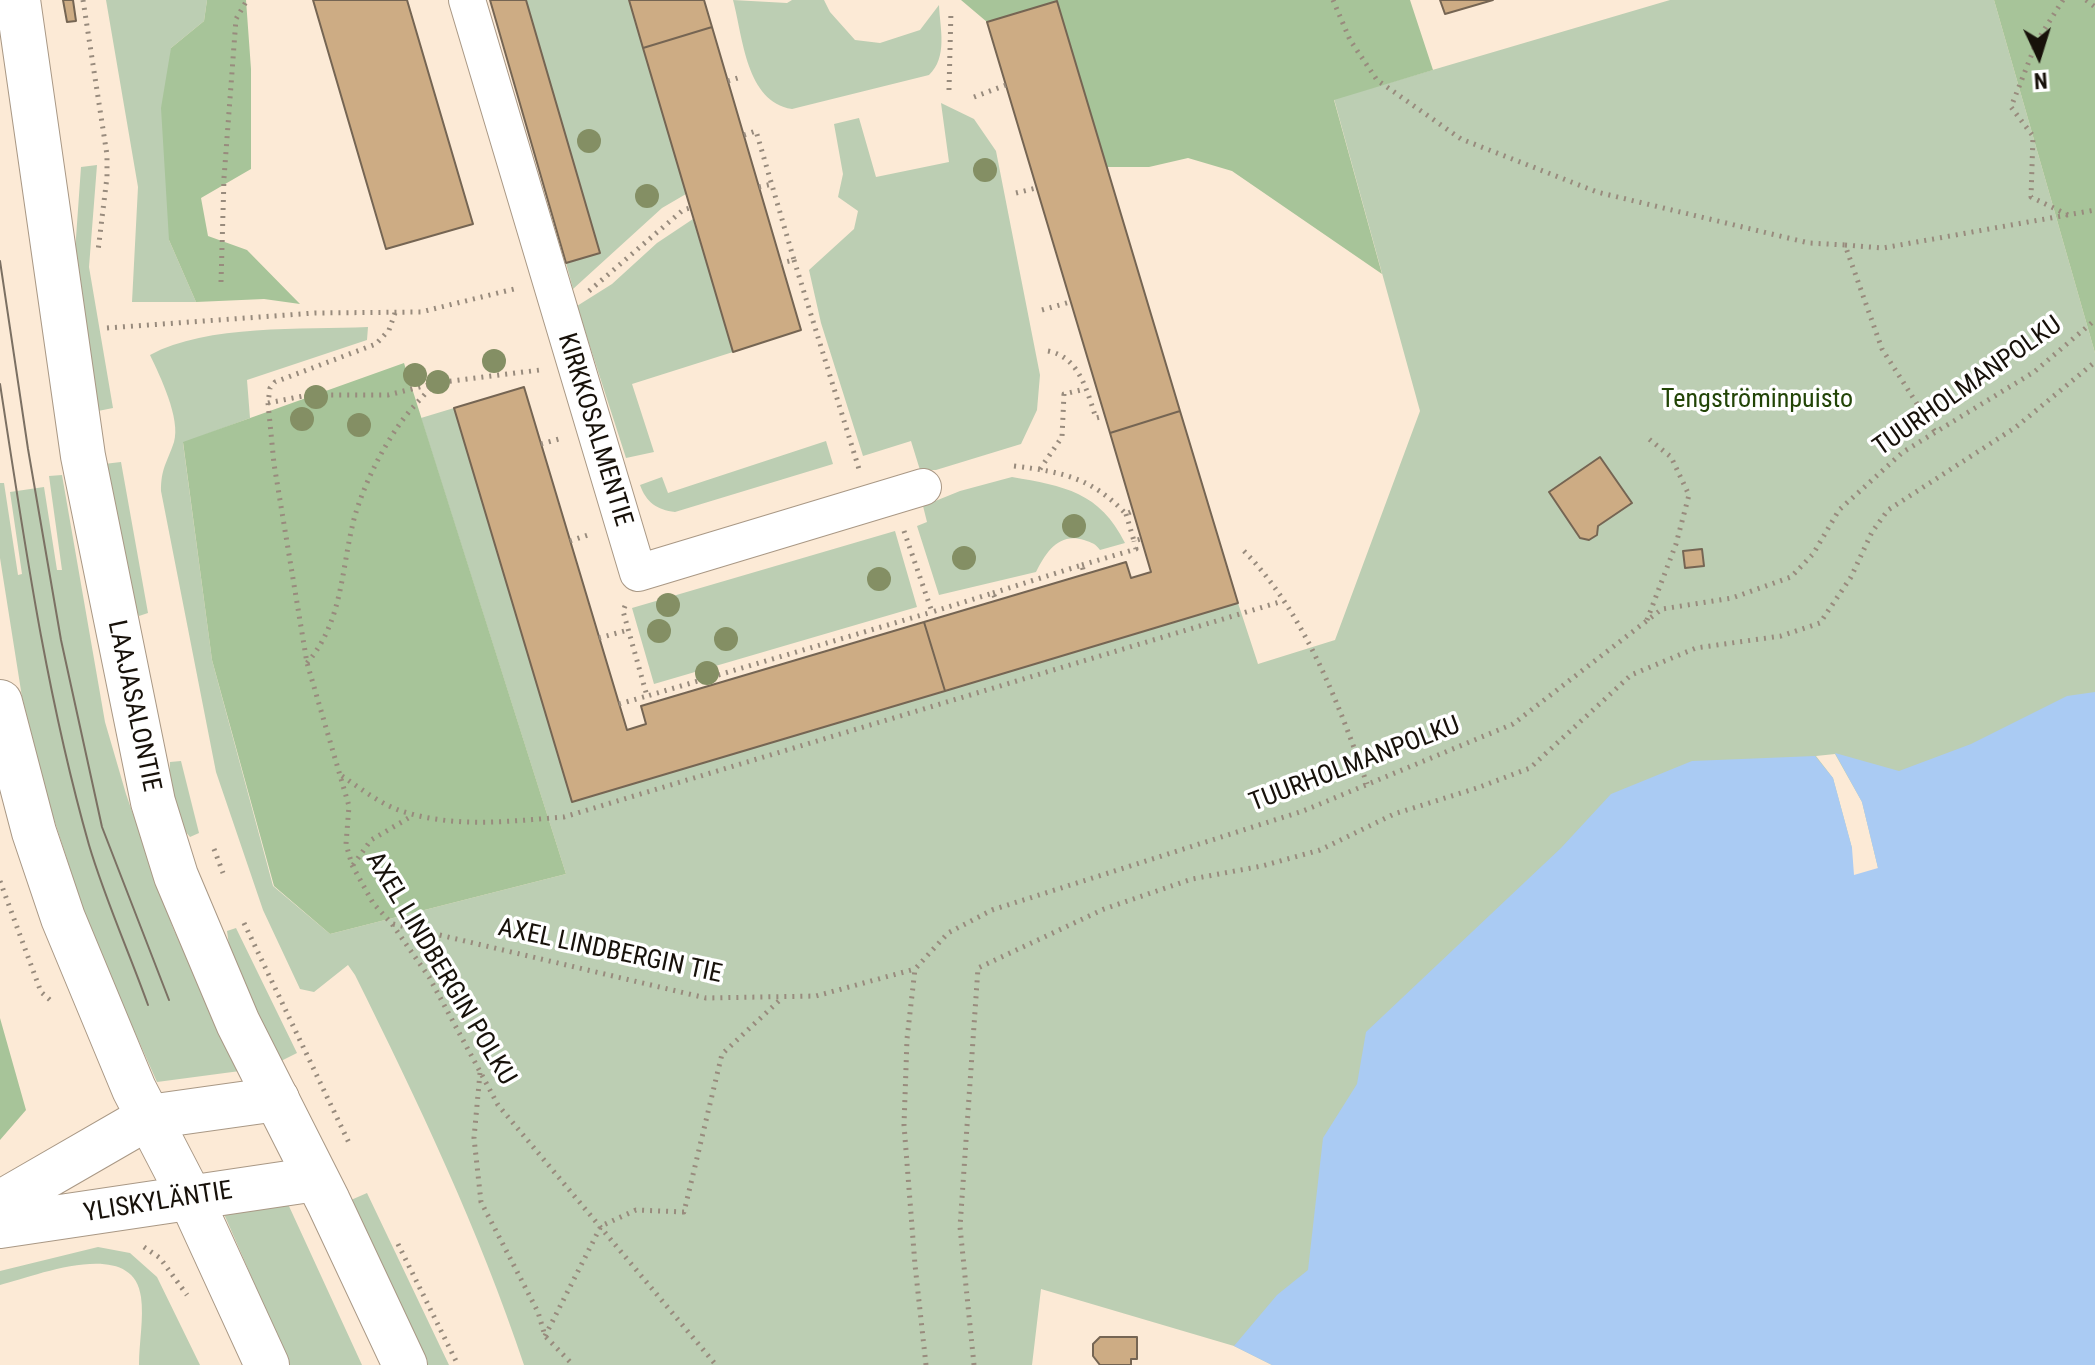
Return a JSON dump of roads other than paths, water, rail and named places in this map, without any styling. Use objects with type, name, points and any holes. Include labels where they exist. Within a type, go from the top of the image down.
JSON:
[{"type":"main road","name":"LAAJASALONTIE","points":[[18,0],[83,456],[153,802],[176,876],[238,1023],[405,1365]]},
{"type":"main road","points":[[0,702],[34,832],[63,918],[134,1089],[190,1197],[267,1365]]},
{"type":"main road","name":"YLISKYLÄNTIE","points":[[0,1203],[149,1117],[277,1099]]},
{"type":"main road","name":"YLISKYLÄNTIE","points":[[0,1226],[316,1179]]},
{"type":"street","name":"KIRKKOSALMENTIE","points":[[467,0],[638,573],[895,495]]},
{"type":"water","points":[[2095,692],[2095,1365],[1272,1365],[1234,1346],[1277,1295],[1308,1270],[1323,1138],[1357,1084],[1366,1032],[1561,848],[1611,794],[1692,761],[1815,756],[1833,778],[1852,848],[1854,875],[1878,868],[1862,802],[1835,753],[1899,771],[1971,744],[2067,696]]},
{"type":"tram line","points":[[0,261],[61,640],[102,827],[169,1000]]},
{"type":"tram line","points":[[0,384],[37,616],[60,731],[95,865],[148,1005]]},
{"type":"park label","name":"Tengströminpuisto","points":[[1757,400]]}]
